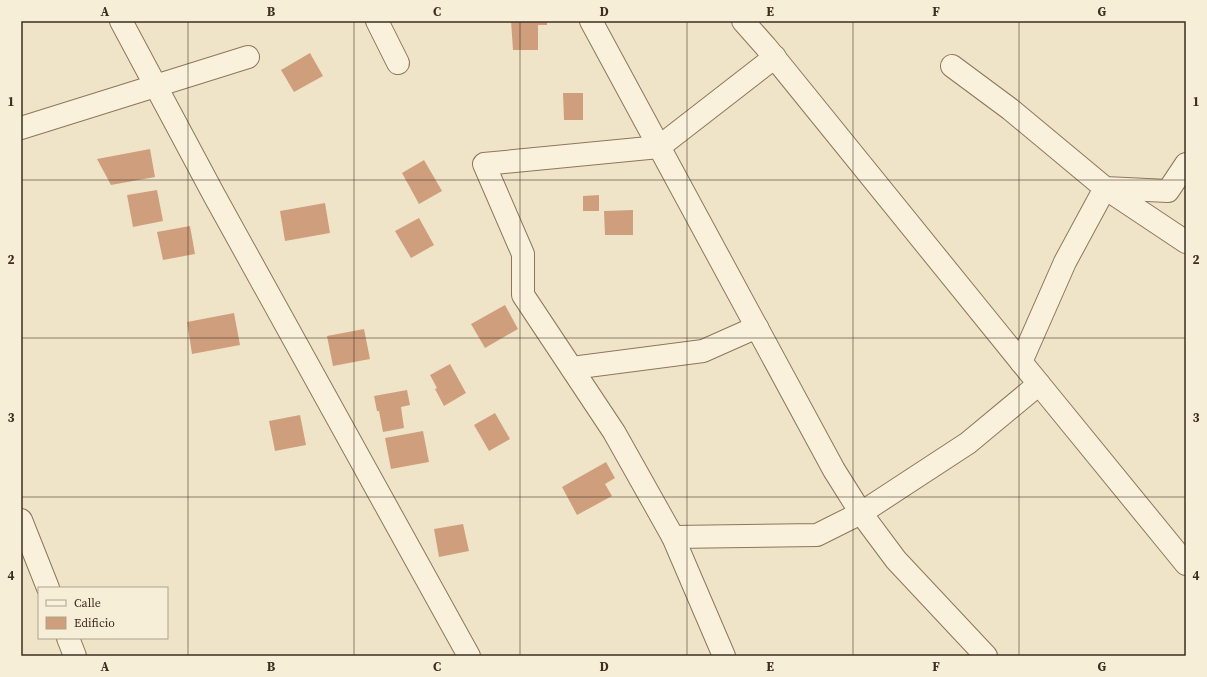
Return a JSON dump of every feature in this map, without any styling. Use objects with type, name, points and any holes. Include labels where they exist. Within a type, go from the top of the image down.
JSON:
[{"type":"street","points":[[122,21],[214,195],[469,656]]},
{"type":"street","points":[[378,21],[398,63]]},
{"type":"street","points":[[591,21],[834,470],[861,513],[896,560],[986,656]]},
{"type":"street","points":[[744,21],[775,57],[1038,384],[1186,564]]},
{"type":"street","points":[[21,128],[248,57]]},
{"type":"street","points":[[724,656],[673,537],[614,432],[523,295],[523,254],[484,164],[659,147],[775,57]]},
{"type":"street","points":[[952,66],[1010,109],[1105,188],[1186,242]]},
{"type":"street","points":[[1105,188],[1168,191],[1186,164]]},
{"type":"street","points":[[1021,362],[1065,262],[1105,188]]},
{"type":"street","points":[[572,368],[703,350],[757,327]]},
{"type":"street","points":[[673,537],[816,535],[861,513],[968,443],[1038,384]]},
{"type":"street","points":[[21,520],[48,587]]},
{"type":"street","points":[[68,639],[75,656]]},
{"type":"building","points":[[511,21],[547,21],[547,25],[538,25],[538,50],[513,50]]},
{"type":"building","points":[[310,53],[323,76],[294,92],[281,70]]},
{"type":"building","points":[[563,93],[583,93],[583,120],[564,120]]},
{"type":"building","points":[[150,149],[155,177],[111,185],[97,159]]},
{"type":"building","points":[[424,160],[442,191],[419,204],[402,173]]},
{"type":"building","points":[[157,190],[163,221],[133,227],[127,195]]},
{"type":"building","points":[[599,195],[599,211],[583,211],[583,196]]},
{"type":"building","points":[[325,203],[330,233],[285,241],[280,211]]},
{"type":"building","points":[[633,210],[633,235],[605,235],[604,211]]},
{"type":"building","points":[[419,218],[434,245],[411,258],[395,231]]},
{"type":"building","points":[[190,226],[195,254],[163,260],[157,232]]},
{"type":"building","points":[[505,305],[518,329],[485,348],[471,324]]},
{"type":"building","points":[[234,313],[240,345],[192,354],[187,322]]},
{"type":"building","points":[[364,329],[370,359],[333,366],[327,336]]},
{"type":"building","points":[[450,364],[466,393],[444,406],[435,389],[437,388],[430,375]]},
{"type":"building","points":[[407,390],[410,405],[401,407],[404,428],[383,432],[379,411],[377,411],[374,396]]},
{"type":"building","points":[[495,413],[510,439],[489,451],[474,425]]},
{"type":"building","points":[[300,415],[306,445],[275,451],[269,421]]},
{"type":"building","points":[[423,431],[429,462],[391,469],[385,438]]},
{"type":"building","points":[[606,462],[615,478],[605,484],[612,496],[577,515],[562,487]]},
{"type":"building","points":[[463,524],[469,551],[439,557],[434,529]]}]
